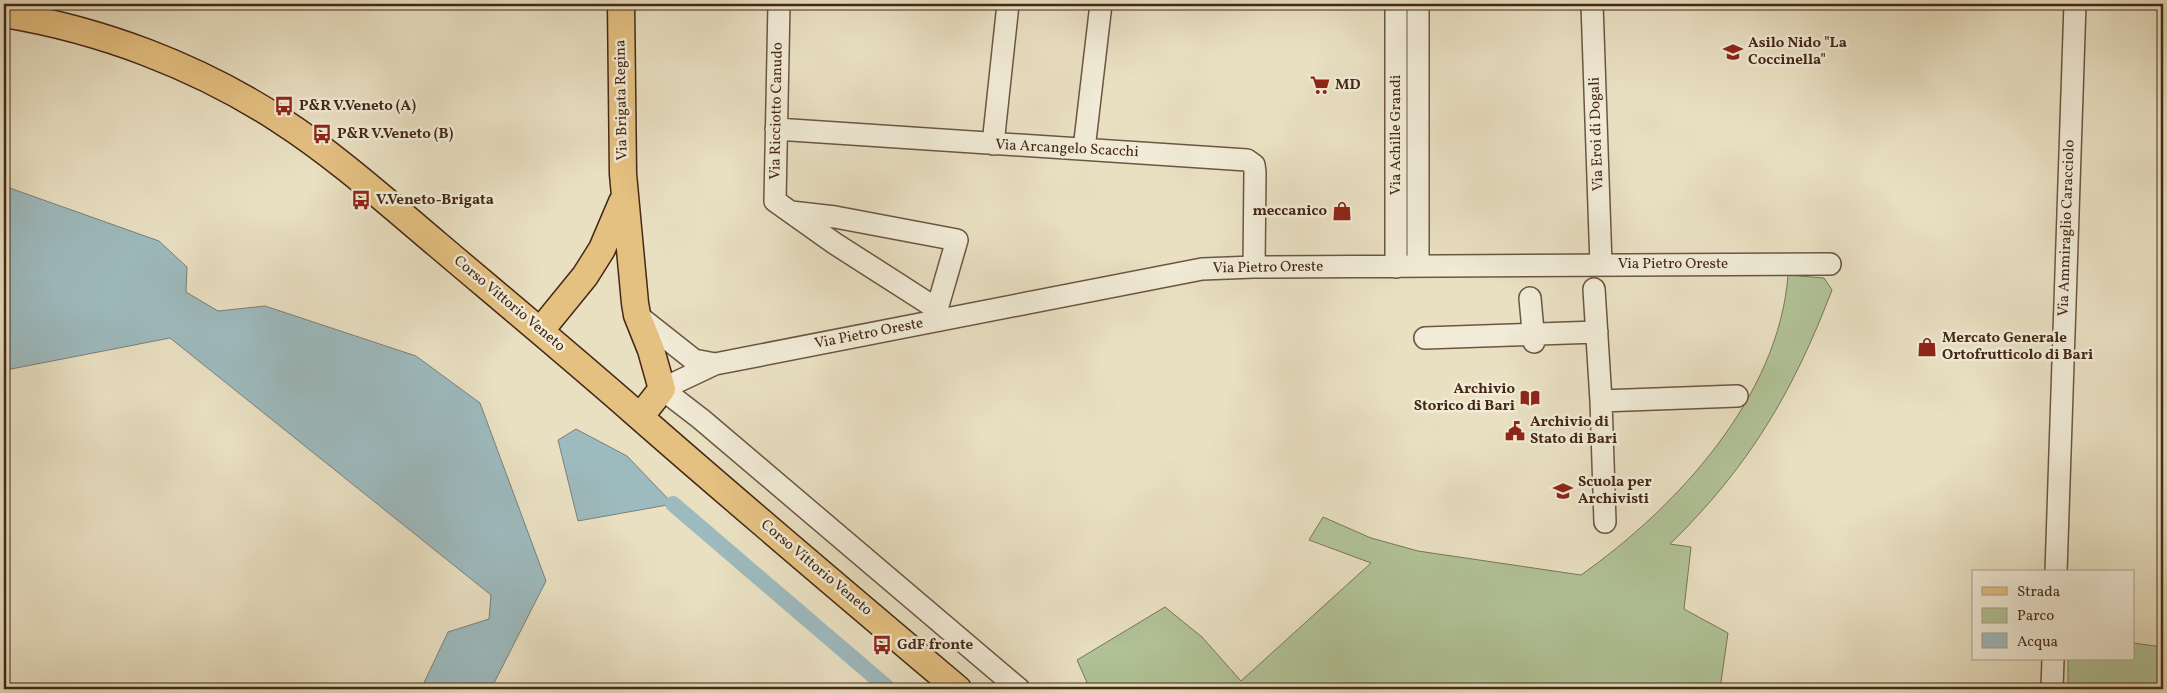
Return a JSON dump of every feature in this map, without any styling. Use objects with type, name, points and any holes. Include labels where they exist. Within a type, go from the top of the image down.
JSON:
[{"type":"main road","name":"Via Brigata Regina","points":[[622,4],[624,196],[636,315],[652,350],[662,389]]},
{"type":"main road","name":"Corso Vittorio Veneto","points":[[4,14],[34,19],[92,35],[168,61],[209,79],[280,120],[361,181],[541,330],[958,689]]},
{"type":"main road","points":[[541,330],[589,269],[606,241],[624,196]]},
{"type":"main road","points":[[589,269],[611,267],[622,272],[633,285]]},
{"type":"main road","points":[[640,417],[662,389]]},
{"type":"street","name":"Via Ricciotto Canudo","points":[[779,4],[775,201],[788,212]]},
{"type":"street","points":[[993,144],[1008,4]]},
{"type":"street","points":[[1084,149],[1101,4]]},
{"type":"street","name":"Via Achille Grandi","points":[[1396,4],[1396,266]]},
{"type":"street","name":"Via Achille Grandi","points":[[1418,4],[1418,266]]},
{"type":"street","name":"Via Eroi di Dogali","points":[[1592,4],[1601,265]]},
{"type":"street","name":"Via Ammiraglio Caracciolo","points":[[2056,570],[2074,4]]},
{"type":"street","name":"Via Arcangelo Scacchi","points":[[776,129],[1247,160],[1254,165],[1255,172],[1254,267]]},
{"type":"street","points":[[788,212],[835,217],[957,240],[939,315],[788,212]]},
{"type":"street","name":"Via Pietro Oreste","points":[[662,389],[715,364],[939,315],[1202,269],[1254,267],[1830,264]]},
{"type":"street","points":[[1530,265],[1533,338]]},
{"type":"street","points":[[1594,289],[1601,401],[1605,522]]},
{"type":"street","name":"Via Pietro Oreste","points":[[636,315],[694,360],[715,364]]},
{"type":"street","points":[[1425,338],[1533,338],[1597,332]]},
{"type":"street","points":[[662,389],[701,419],[1019,689]]},
{"type":"street","points":[[1601,401],[1668,397],[1737,396]]},
{"type":"street","points":[[2052,689],[2053,660]]},
{"type":"green space","points":[[1788,275],[1824,278],[1832,290],[1817,327],[1784,395],[1746,457],[1698,515],[1670,544],[1691,547],[1684,609],[1728,633],[1720,689],[1090,689],[1077,660],[1165,607],[1202,637],[1241,681],[1371,563],[1309,540],[1323,517],[1371,538],[1418,551],[1581,575],[1617,548],[1652,517],[1686,483],[1717,446],[1744,406],[1765,364],[1780,320]]},
{"type":"green space","points":[[2134,643],[2163,647],[2163,689],[2068,689],[2068,660],[2134,660]]},
{"type":"water","points":[[4,186],[159,241],[187,267],[186,292],[218,311],[265,306],[416,356],[480,403],[546,581],[491,689],[421,689],[448,632],[489,619],[491,595],[170,338],[6,370],[4,367]]},
{"type":"water","points":[[576,429],[627,456],[673,504],[578,521],[558,440]]},
{"type":"waterway","points":[[673,504],[889,689]]},
{"type":"place","name":"Asilo Nido \"La Coccinella\"","points":[[1733,52]]},
{"type":"place","name":"MD","points":[[1320,85]]},
{"type":"place","name":"P&R V.Veneto (A)","points":[[284,106]]},
{"type":"place","name":"P&R V.Veneto (B)","points":[[322,134]]},
{"type":"place","name":"V.Veneto-Brigata","points":[[361,200]]},
{"type":"place","name":"meccanico","points":[[1342,211]]},
{"type":"place","name":"Mercato Generale Ortofrutticolo di Bari","points":[[1927,347]]},
{"type":"place","name":"Archivio Storico di Bari","points":[[1530,398]]},
{"type":"place","name":"Archivio di Stato di Bari","points":[[1515,431]]},
{"type":"place","name":"Scuola per Archivisti","points":[[1563,491]]},
{"type":"place","name":"GdF fronte","points":[[882,645]]}]
